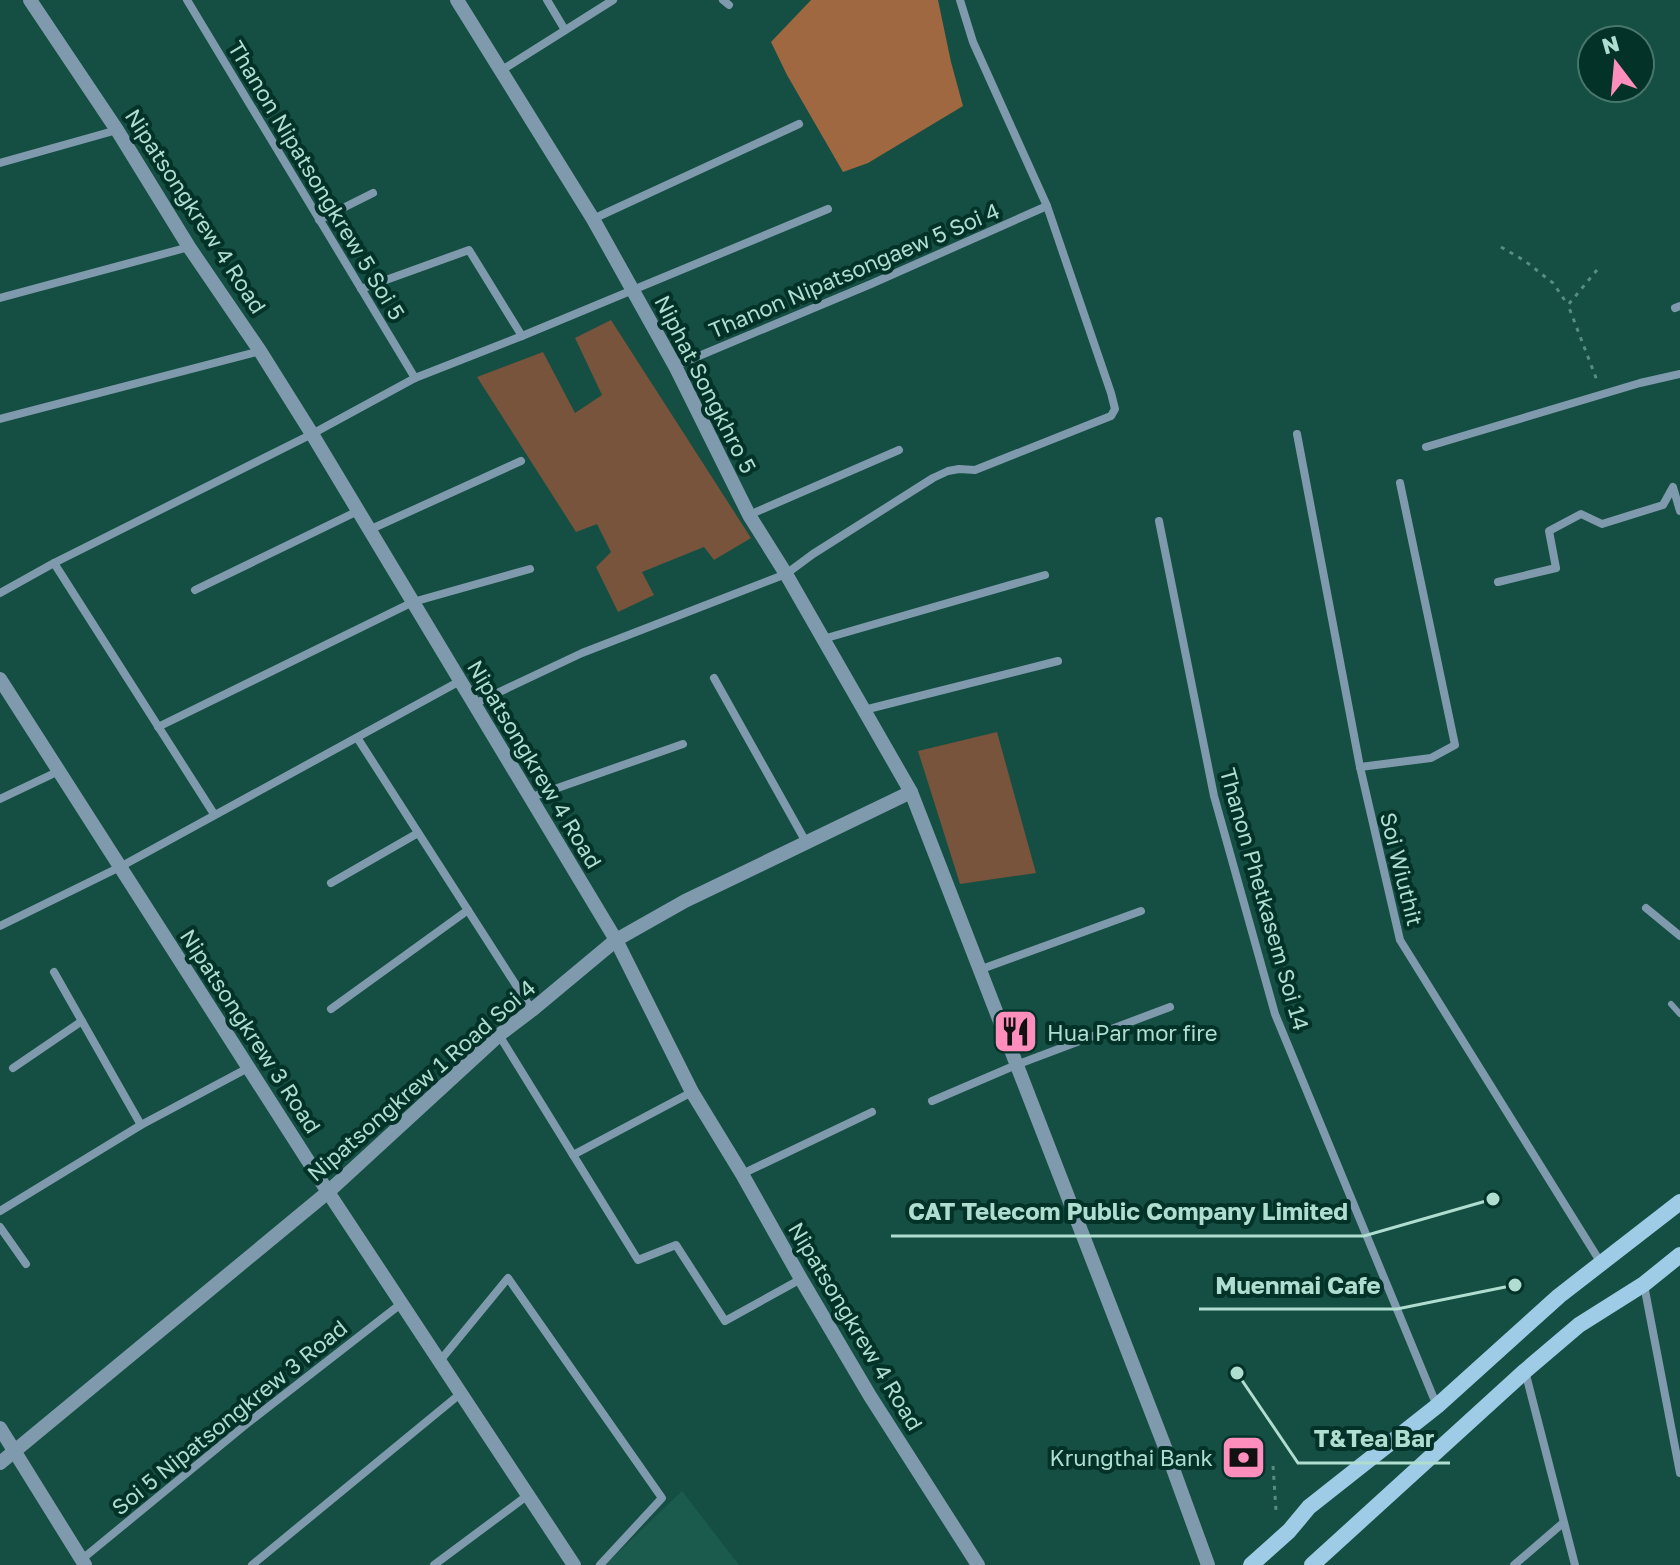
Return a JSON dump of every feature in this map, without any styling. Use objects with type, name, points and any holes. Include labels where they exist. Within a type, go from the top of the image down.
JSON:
[{"type":"main road","points":[[1251,1565],[1289,1531],[1309,1507],[1437,1406],[1559,1296],[1680,1202]]},
{"type":"main road","points":[[1312,1565],[1579,1325],[1644,1284],[1680,1255]]},
{"type":"street","name":"Nipatsongkrew 4 Road","points":[[30,0],[312,434],[616,940],[692,1092],[801,1279],[870,1396],[978,1565]]},
{"type":"street","name":"Thanon Nipatsongkrew 5 Soi 5","points":[[187,0],[415,378]]},
{"type":"street","name":"Niphat Songkhro 5","points":[[457,0],[593,219],[675,366],[749,515],[911,792],[1208,1565]]},
{"type":"street","points":[[547,0],[565,30]]},
{"type":"street","points":[[502,70],[613,0]]},
{"type":"street","points":[[474,704],[582,653],[786,574],[948,471],[975,470],[1111,416],[1115,409],[1111,393],[1047,206],[973,42],[960,0]]},
{"type":"street","points":[[593,219],[799,124]]},
{"type":"street","points":[[0,163],[117,130]]},
{"type":"street","points":[[319,220],[373,193]]},
{"type":"street","name":"Thanon Nipatsongaew 5 Soi 4","points":[[675,366],[1047,206]]},
{"type":"street","points":[[0,593],[415,378],[828,209]]},
{"type":"street","points":[[0,298],[189,247]]},
{"type":"street","points":[[361,289],[469,250],[522,336]]},
{"type":"street","points":[[0,419],[260,351]]},
{"type":"street","points":[[1426,447],[1680,374]]},
{"type":"street","name":"Soi Wiuthit","points":[[1297,434],[1360,767],[1400,940],[1602,1263]]},
{"type":"street","points":[[749,515],[899,450]]},
{"type":"street","points":[[369,530],[521,461]]},
{"type":"street","points":[[1360,767],[1431,758],[1455,745],[1400,483]]},
{"type":"street","points":[[1498,582],[1556,568],[1549,531],[1581,514],[1602,524],[1663,505],[1673,487],[1680,511]]},
{"type":"street","points":[[195,590],[358,511]]},
{"type":"street","name":"Thanon Phetkasem Soi 14","points":[[1159,521],[1214,796],[1275,1014],[1437,1406]]},
{"type":"street","points":[[54,563],[214,814]]},
{"type":"street","points":[[158,727],[413,602],[530,569]]},
{"type":"street","points":[[823,639],[1045,575]]},
{"type":"street","points":[[864,710],[1058,661]]},
{"type":"street","points":[[714,678],[806,842]]},
{"type":"street","name":"Nipatsongkrew 3 Road","points":[[0,679],[328,1192],[574,1565]]},
{"type":"street","points":[[0,926],[120,867],[460,681]]},
{"type":"street","points":[[358,739],[532,1010]]},
{"type":"street","points":[[529,798],[683,744]]},
{"type":"street","points":[[0,799],[59,771]]},
{"type":"street","name":"Nipatsongkrew 1 Road Soi 4","points":[[0,1463],[328,1192],[499,1035],[616,940],[685,901],[911,792]]},
{"type":"street","points":[[331,883],[418,833]]},
{"type":"street","points":[[1646,908],[1680,936]]},
{"type":"street","points":[[331,1009],[468,910]]},
{"type":"street","points":[[979,970],[1141,911]]},
{"type":"street","points":[[54,972],[141,1125]]},
{"type":"street","points":[[932,1101],[1016,1065],[1170,1007]]},
{"type":"street","points":[[13,1068],[82,1021]]},
{"type":"street","points":[[499,1035],[638,1260],[676,1245],[725,1321],[801,1279]]},
{"type":"street","points":[[0,1211],[141,1125],[248,1068]]},
{"type":"street","points":[[573,1155],[692,1092]]},
{"type":"street","points":[[742,1174],[872,1112]]},
{"type":"street","points":[[0,1227],[26,1264]]},
{"type":"street","points":[[439,1362],[508,1278],[662,1498],[600,1565]]},
{"type":"street","points":[[1644,1284],[1680,1473]]},
{"type":"street","name":"Soi 5 Nipatsongkrew 3 Road","points":[[83,1563],[249,1422],[402,1303]]},
{"type":"street","points":[[1525,1371],[1575,1565]]},
{"type":"street","points":[[252,1565],[460,1394]]},
{"type":"street","points":[[0,1428],[83,1563]]},
{"type":"street","points":[[434,1565],[528,1495]]},
{"type":"street","points":[[1514,1565],[1563,1523]]},
{"type":"lane","points":[[1671,1004],[1680,1014]]},
{"type":"path","points":[[1501,247],[1553,283],[1568,305],[1602,394]]},
{"type":"path","points":[[1568,305],[1597,270]]},
{"type":"path","points":[[1273,1466],[1276,1510]]},
{"type":"shaded area","points":[[811,0],[938,0],[963,106],[868,163],[843,172],[771,42]]},
{"type":"shaded area","points":[[611,320],[751,538],[714,560],[704,547],[642,572],[654,595],[618,612],[596,567],[611,552],[597,524],[576,532],[477,377],[543,352],[575,413],[602,395],[575,338]]},
{"type":"shaded area","points":[[997,732],[1036,873],[960,884],[918,751]]},
{"type":"shaded area","points":[[682,1491],[739,1565],[605,1565]]},
{"type":"place","name":"Hua Par mor fire","points":[[1016,1032]]},
{"type":"place","name":"CAT Telecom Public Company Limited","points":[[1493,1199]]},
{"type":"place","name":"Muenmai Cafe","points":[[1515,1285]]},
{"type":"place","name":"T&Tea Bar","points":[[1237,1373]]},
{"type":"place","name":"Krungthai Bank","points":[[1244,1457]]}]
